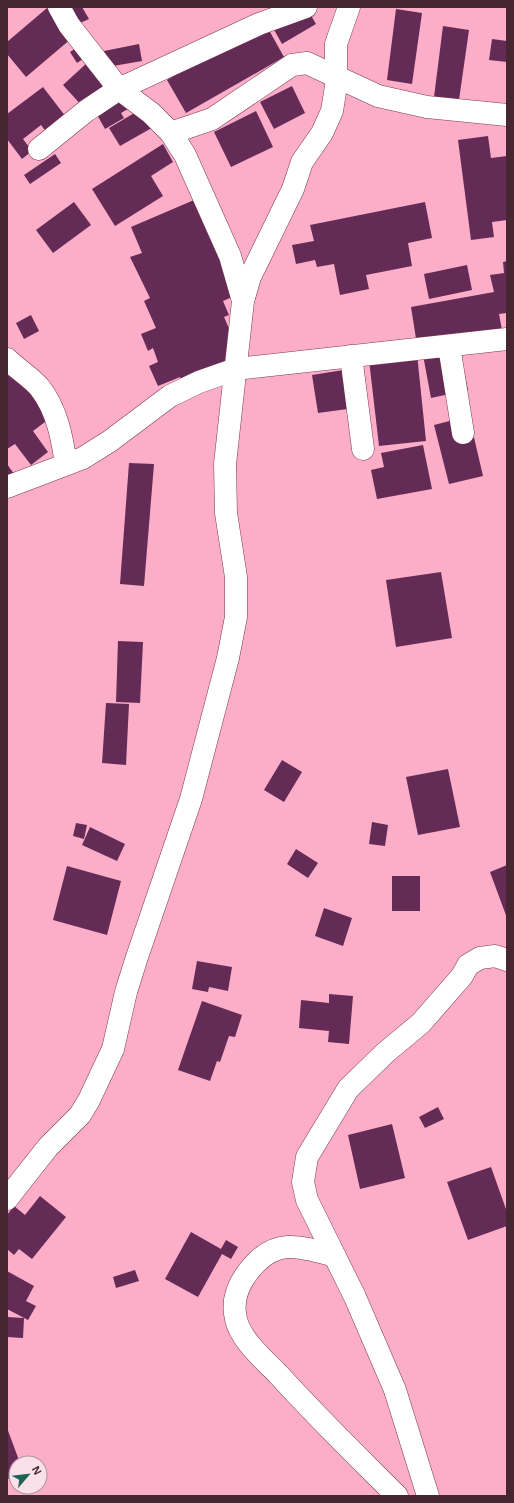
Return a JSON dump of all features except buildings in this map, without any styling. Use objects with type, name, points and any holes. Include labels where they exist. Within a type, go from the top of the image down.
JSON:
[{"type":"street","points":[[60,7],[69,25],[119,90],[151,113],[171,134],[185,155],[230,256],[243,301]]},
{"type":"street","points":[[39,149],[86,111],[119,90],[260,24],[306,7]]},
{"type":"street","points":[[7,1199],[48,1147],[80,1116],[113,1049],[134,966],[191,799],[228,658],[236,617],[236,577],[226,512],[224,464],[243,301],[250,277],[293,189],[302,162],[322,133],[332,111],[336,75],[336,44],[349,7]]},
{"type":"street","points":[[171,134],[212,119],[292,65],[307,63],[336,75],[378,96],[427,107],[507,115]]},
{"type":"street","points":[[7,487],[83,458],[110,441],[170,396],[199,382],[236,369],[507,339]]},
{"type":"street","points":[[449,346],[463,433]]},
{"type":"street","points":[[351,356],[363,449]]},
{"type":"street","points":[[7,359],[39,388],[53,410],[62,436],[66,464]]},
{"type":"street","points":[[428,1496],[395,1390],[335,1256],[307,1200],[303,1182],[307,1158],[348,1089],[385,1053],[421,1023],[462,976],[468,965],[480,958],[495,956],[507,960]]},
{"type":"street","points":[[335,1256],[296,1245],[274,1248],[252,1266],[240,1284],[233,1303],[236,1321],[254,1349],[305,1404],[397,1496]]}]
